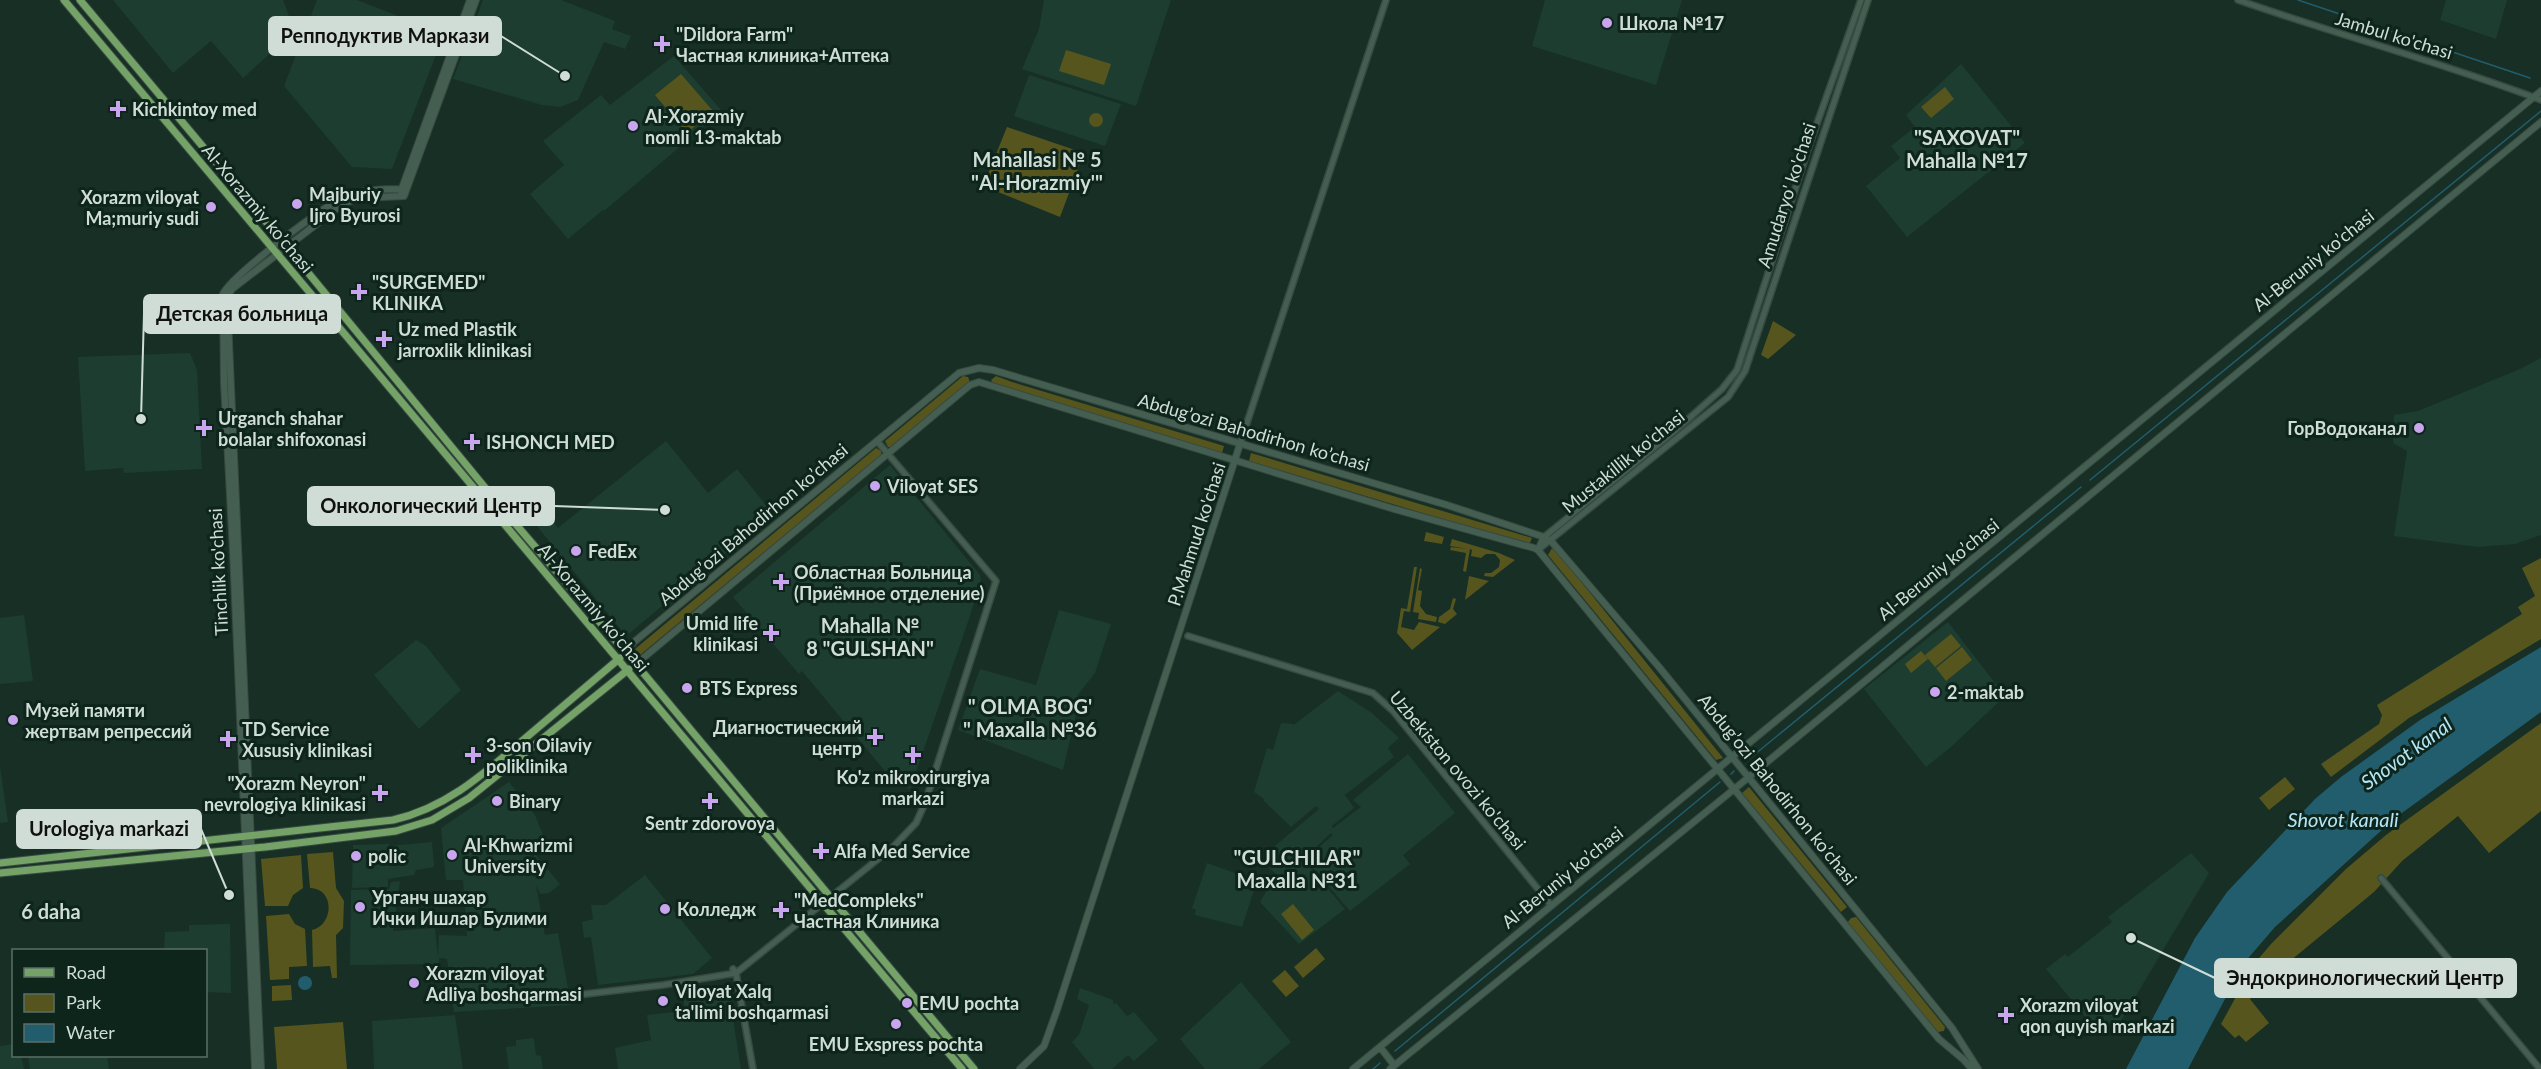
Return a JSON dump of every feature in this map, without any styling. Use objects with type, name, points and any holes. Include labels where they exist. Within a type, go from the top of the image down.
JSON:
[{"type":"main road","name":"Al-Xorazmiy ko’chasi","points":[[64,0],[962,1069]]},
{"type":"main road","name":"Al-Xorazmiy ko’chasi","points":[[80,0],[501,507],[626,652],[974,1069]]},
{"type":"main road","points":[[403,192],[470,0]]},
{"type":"main road","points":[[403,192],[476,0]]},
{"type":"main road","name":"Al-Beruniy ko’chasi","points":[[1353,1069],[2537,98],[2541,91]]},
{"type":"main road","points":[[1380,1047],[1394,1068],[2541,122]]},
{"type":"main road","name":"Tinchlik ko'chasi","points":[[261,1069],[222,301],[228,286],[284,243],[349,200],[403,192]]},
{"type":"main road","name":"Abdug’ozi Bahodirhon ko’chasi","points":[[0,862],[393,820],[411,816],[446,801],[488,770],[626,652],[634,642],[959,373],[979,368],[1047,385],[1448,505],[1546,539],[1659,667],[1749,777],[1952,1028],[1978,1069]]},
{"type":"main road","name":"Abdug’ozi Bahodirhon ko’chasi","points":[[0,873],[249,849],[396,831],[432,820],[452,810],[636,664],[970,385],[979,382],[1235,462],[1538,550],[1938,1039],[1972,1069]]},
{"type":"main road","name":"P.Mahmud ko'chasi","points":[[1020,1069],[1044,1046],[1057,1010],[1240,444]]},
{"type":"main road","points":[[1538,550],[1546,539]]},
{"type":"main road","points":[[488,770],[493,778]]},
{"type":"main road","name":"Tinchlik ko'chasi","points":[[249,849],[255,1069]]},
{"type":"street","name":"P.Mahmud ko'chasi","points":[[1240,444],[1386,0]]},
{"type":"street","name":"Amudaryo' ko'chasi","points":[[1722,389],[1737,370],[1810,143],[1861,0]]},
{"type":"street","name":"Amudaryo' ko'chasi","points":[[1728,397],[1745,371],[1868,0]]},
{"type":"street","name":"Jambul ko'chasi","points":[[2238,0],[2316,28],[2426,60],[2537,98]]},
{"type":"street","points":[[979,368],[979,382]]},
{"type":"street","name":"Mustakillik ko'chasi","points":[[1546,539],[1722,389]]},
{"type":"street","name":"Mustakillik ko'chasi","points":[[1546,539],[1728,397]]},
{"type":"street","points":[[568,996],[663,985],[735,971],[823,904],[909,833],[916,823],[932,783],[996,581],[877,441]]},
{"type":"street","name":"Uzbekiston ovozi ko'chasi","points":[[1188,636],[1373,693],[1393,711],[1551,905]]},
{"type":"street","points":[[2381,878],[2540,1069]]},
{"type":"street","points":[[735,971],[753,1069]]},
{"type":"shaded area","points":[[113,0],[283,0],[292,24],[274,50],[243,78],[211,41],[173,73]]},
{"type":"shaded area","points":[[317,0],[357,0],[444,34],[392,169],[352,167],[284,86]]},
{"type":"shaded area","points":[[483,0],[561,0],[615,21],[612,29],[631,36],[625,49],[604,42],[578,100],[560,107],[542,105],[453,79]]},
{"type":"shaded area","points":[[1044,0],[1171,0],[1136,106],[1022,69],[1039,29]]},
{"type":"shaded area","name":"Школа №17","points":[[1545,0],[1682,0],[1656,85],[1532,46]]},
{"type":"shaded area","points":[[2446,0],[2507,0],[2496,39],[2440,20]]},
{"type":"shaded area","name":"Аl-Xоrаzmiy nоmli 13-mаktаb","points":[[674,56],[722,111],[568,239],[530,194],[564,165],[543,141],[601,95],[610,105]]},
{"type":"shaded area","points":[[1961,64],[2025,143],[1907,237],[1866,186],[1900,158],[1891,146],[1915,127],[1906,115]]},
{"type":"shaded area","points":[[1029,75],[1121,104],[1105,146],[1014,116]]},
{"type":"shaded area","points":[[190,353],[197,370],[202,469],[124,473],[123,468],[85,471],[78,357]]},
{"type":"shaded area","points":[[2541,358],[2541,535],[2515,544],[2477,547],[2394,536],[2407,451],[2393,443],[2394,415],[2418,411]]},
{"type":"shaded area","points":[[666,441],[708,493],[737,469],[773,514],[626,636],[519,504],[530,495],[558,528]]},
{"type":"shaded area","points":[[890,465],[980,575],[981,581],[910,789],[894,782],[802,671],[799,674],[733,597]]},
{"type":"shaded area","points":[[1059,610],[1111,624],[1095,673],[1077,696],[1080,697],[1063,770],[958,730],[980,669],[1036,685]]},
{"type":"shaded area","points":[[24,615],[33,681],[0,684],[0,618]]},
{"type":"shaded area","name":"2-maktab","points":[[1948,622],[2005,696],[1951,747],[1926,767],[1864,689]]},
{"type":"shaded area","points":[[416,640],[426,646],[461,690],[419,729],[374,675]]},
{"type":"shaded area","points":[[1338,691],[1372,713],[1399,738],[1388,748],[1394,757],[1345,795],[1354,808],[1332,826],[1333,828],[1361,807],[1353,800],[1408,754],[1455,813],[1403,855],[1410,864],[1350,911],[1305,859],[1333,835],[1331,833],[1303,859],[1345,909],[1299,944],[1260,902],[1276,874],[1269,868],[1276,845],[1319,809],[1316,806],[1291,827],[1254,792],[1267,748],[1273,750],[1281,723],[1294,724],[1291,727]]},
{"type":"shaded area","points":[[0,767],[8,822],[0,823]]},
{"type":"shaded area","points":[[509,782],[535,815],[547,845],[530,854],[533,866],[535,854],[560,884],[549,893],[540,894],[536,885],[545,935],[558,933],[571,1005],[454,1012],[447,959],[439,958],[439,964],[350,965],[351,890],[389,889],[391,882],[400,881],[393,931],[435,928],[438,958],[439,935],[467,936],[463,880],[446,880],[441,828]]},
{"type":"shaded area","points":[[432,842],[434,867],[416,870],[414,875],[388,879],[388,887],[352,888],[353,845],[389,844],[389,846]]},
{"type":"shaded area","points":[[2191,853],[2209,873],[2115,1031],[2088,1020],[2046,969],[2065,954],[2068,957],[2112,922],[2108,917]]},
{"type":"shaded area","points":[[1207,863],[1257,881],[1242,927],[1195,915],[1196,910],[1192,908]]},
{"type":"shaded area","points":[[645,875],[712,958],[693,974],[598,985],[591,937],[584,938],[582,922],[593,919],[591,905],[606,905]]},
{"type":"shaded area","points":[[230,924],[231,993],[207,992],[207,949],[164,949],[165,932],[189,931],[189,925]]},
{"type":"shaded area","points":[[1241,982],[1291,1042],[1259,1069],[1205,1069],[1180,1039]]},
{"type":"shaded area","points":[[728,987],[741,1069],[618,1069],[615,1048],[651,1040],[647,1015],[684,1011],[684,993]]},
{"type":"shaded area","points":[[1080,988],[1113,1000],[1113,1004],[1116,1003],[1127,1016],[1134,1012],[1158,1040],[1134,1061],[1128,1055],[1112,1069],[1094,1069],[1072,1042],[1079,1035],[1089,1005],[1077,999]]},
{"type":"shaded area","points":[[455,1015],[463,1069],[374,1069],[372,1021]]},
{"type":"shaded area","points":[[534,1038],[536,1055],[541,1056],[543,1069],[509,1069],[506,1047],[516,1046],[516,1040]]},
{"type":"shaded area","points":[[12,1044],[12,1057],[21,1057],[24,1069],[0,1069],[0,1046]]},
{"type":"shaded area","points":[[28,1057],[107,1057],[109,1069],[30,1069]]},
{"type":"green space","points":[[1066,50],[1111,64],[1104,85],[1059,71]]},
{"type":"green space","points":[[681,74],[713,111],[687,133],[655,95]]},
{"type":"green space","points":[[1945,87],[1954,99],[1931,118],[1921,107]]},
{"type":"green space","points":[[1093,113],[1099,113],[1103,120],[1099,127],[1093,127],[1089,123],[1089,117]]},
{"type":"green space","points":[[1007,127],[1084,153],[1060,217],[983,186]]},
{"type":"green space","points":[[1773,321],[1796,335],[1768,359],[1761,355]]},
{"type":"green space","points":[[963,376],[968,377],[970,382],[888,447],[885,441]]},
{"type":"green space","points":[[996,376],[1224,446],[1222,453],[993,383],[991,380]]},
{"type":"green space","points":[[876,448],[881,451],[881,455],[640,655],[635,649]]},
{"type":"green space","points":[[1251,453],[1532,538],[1529,545],[1249,461]]},
{"type":"green space","points":[[1426,532],[1444,537],[1442,544],[1424,541]]},
{"type":"green space","points":[[1452,539],[1515,560],[1493,577],[1484,576],[1485,573],[1491,573],[1499,567],[1500,560],[1495,554],[1486,554],[1481,558],[1471,556],[1472,550],[1470,549],[1466,572],[1463,571],[1466,553],[1450,550],[1451,547],[1468,549],[1450,546]]},
{"type":"green space","points":[[1552,548],[1723,758],[1716,760],[1548,555]]},
{"type":"green space","points":[[2541,558],[2541,639],[2409,718],[2331,777],[2321,764],[2379,724],[2382,715],[2377,705],[2522,614],[2518,607],[2535,596],[2522,568]]},
{"type":"green space","points":[[1414,567],[1417,567],[1410,612],[1404,611],[1401,627],[1414,630],[1419,622],[1440,627],[1412,650],[1397,633],[1401,608],[1407,609]]},
{"type":"green space","points":[[1420,568],[1422,569],[1418,590],[1422,591],[1420,606],[1426,614],[1437,617],[1436,622],[1418,619],[1419,613],[1413,612]]},
{"type":"green space","points":[[1469,576],[1489,581],[1465,600]]},
{"type":"green space","points":[[1453,598],[1456,599],[1453,609],[1457,614],[1445,624],[1438,622],[1439,617],[1450,609]]},
{"type":"green space","points":[[1951,634],[1961,646],[1935,667],[1925,655]]},
{"type":"green space","points":[[1962,647],[1972,660],[1946,681],[1936,668]]},
{"type":"green space","points":[[1921,651],[1928,659],[1911,673],[1905,664]]},
{"type":"green space","points":[[2541,723],[2541,811],[2489,853],[2458,816],[2402,861],[2374,892],[2263,983],[2250,999],[2269,1023],[2246,1042],[2239,1035],[2235,1038],[2221,1024],[2254,964],[2346,869],[2386,835]]},
{"type":"green space","points":[[2285,777],[2295,789],[2269,810],[2259,798]]},
{"type":"green space","points":[[1749,787],[1847,907],[1841,912],[1742,793]]},
{"type":"green space","points":[[333,852],[336,888],[344,901],[343,928],[336,935],[337,978],[332,978],[330,966],[313,967],[312,930],[324,921],[329,907],[324,894],[310,888],[307,854]]},
{"type":"green space","points":[[301,855],[303,888],[293,895],[288,906],[265,906],[261,859]]},
{"type":"green space","points":[[1293,904],[1314,930],[1302,940],[1281,914]]},
{"type":"green space","points":[[289,914],[295,924],[305,929],[307,966],[289,967],[289,979],[270,980],[266,916]]},
{"type":"green space","points":[[1856,917],[1945,1027],[1944,1031],[1938,1032],[1847,923],[1851,918]]},
{"type":"green space","points":[[1316,948],[1325,959],[1303,978],[1294,967]]},
{"type":"green space","points":[[1285,970],[1299,986],[1286,997],[1272,981]]},
{"type":"green space","points":[[291,985],[292,1000],[272,1001],[272,986]]},
{"type":"green space","points":[[343,1022],[347,1069],[277,1069],[274,1027]]},
{"type":"water","name":"Shovot kanali","points":[[2541,647],[2541,712],[2395,818],[2275,927],[2244,963],[2188,1069],[2126,1069],[2195,938],[2227,892],[2315,799],[2341,777],[2420,720]]},
{"type":"water","points":[[302,976],[308,976],[312,983],[308,990],[302,990],[298,986],[298,980]]},
{"type":"waterway","points":[[2298,0],[2530,78]]},
{"type":"waterway","points":[[2090,480],[2541,111]]},
{"type":"waterway","points":[[1749,759],[2081,487]]},
{"type":"waterway","points":[[1731,774],[1734,771]]},
{"type":"waterway","points":[[1395,1051],[1720,782]]},
{"type":"waterway","points":[[1373,1069],[1380,1063]]},
{"type":"place","name":"Школа №17","points":[[1607,23]]},
{"type":"place","name":"\"Dildora Farm\" Частная клиника+Аптека","points":[[662,44]]},
{"type":"place","name":"Репподуктив Маркази","points":[[565,76]]},
{"type":"place","name":"Kichkintoy med","points":[[118,109]]},
{"type":"place","name":"Аl-Xоrаzmiy nоmli 13-mаktаb","points":[[633,126]]},
{"type":"place","name":"Majburiy Ijro Byurosi","points":[[297,204]]},
{"type":"place","name":"Xorazm viloyat Ma;muriy sudi","points":[[211,207]]},
{"type":"place","name":"\"SURGEMED\" KLINIKA","points":[[359,292]]},
{"type":"place","name":"Uz med Plastik jarroxlik klinikasi","points":[[384,339]]},
{"type":"place","name":"Детская больница","points":[[141,419]]},
{"type":"place","name":"Urganch shahar bolalar shifoxonasi","points":[[204,428]]},
{"type":"place","name":"ГорВодоканал","points":[[2419,428]]},
{"type":"place","name":"ISHONCH MED","points":[[472,442]]},
{"type":"place","name":"Viloyat SES","points":[[875,486]]},
{"type":"place","name":"Онкологический Центр","points":[[665,510]]},
{"type":"place","name":"FedEx","points":[[576,551]]},
{"type":"place","name":"Областная Больница (Приёмное отделение)","points":[[781,582]]},
{"type":"place","name":"Umid life klinikasi","points":[[771,633]]},
{"type":"place","name":"BTS Express","points":[[687,688]]},
{"type":"place","name":"2-maktab","points":[[1935,692]]},
{"type":"place","name":"Музей памяти жертвам репрессий","points":[[13,720]]},
{"type":"place","name":"Диагностический центр","points":[[875,737]]},
{"type":"place","name":"TD Service Xususiy klinikasi","points":[[228,739]]},
{"type":"place","name":"3-son Oilaviy poliklinika","points":[[473,755]]},
{"type":"place","name":"Ko'z mikroxirurgiya markazi","points":[[913,755]]},
{"type":"place","name":"\"Xorazm Neyron\" nevrologiya klinikasi","points":[[380,793]]},
{"type":"place","name":"Binary","points":[[497,801]]},
{"type":"place","name":"Sentr zdorovoya","points":[[710,801]]},
{"type":"place","name":"Alfa Med Service","points":[[821,851]]},
{"type":"place","name":"Al-Khwarizmi University","points":[[452,855]]},
{"type":"place","name":"polic","points":[[356,856]]},
{"type":"place","name":"Urologiya markazi","points":[[229,895]]},
{"type":"place","name":"Урганч шахар Ички Ишлар Булими","points":[[360,907]]},
{"type":"place","name":"Колледж","points":[[665,909]]},
{"type":"place","name":"\"MedCompleks\" Частная Клиника","points":[[781,910]]},
{"type":"place","name":"Эндокринологический Центр","points":[[2131,938]]},
{"type":"place","name":"Xorazm viloyat Adliya boshqarmasi","points":[[414,983]]},
{"type":"place","name":"Viloyat Xalq ta'limi boshqarmasi","points":[[663,1001]]},
{"type":"place","name":"EMU pochta","points":[[907,1003]]},
{"type":"place","name":"Xorazm viloyat qon quyish markazi","points":[[2006,1015]]},
{"type":"place","name":"EMU Exspress pochta","points":[[896,1024]]},
{"type":"district","name":"\"SAXOVAT\" Mahalla №17","points":[[1967,148]]},
{"type":"district","name":"Mahallasi № 5 \"Аl-Horazmiy'\"","points":[[1037,170]]},
{"type":"district","name":"Mahalla № 8 \"GULSHAN\"","points":[[870,636]]},
{"type":"district","name":"\" OLMA BOG' \" Maxalla №36","points":[[1030,718]]},
{"type":"district","name":"\"GULCHILAR\" Maxalla №31","points":[[1297,868]]},
{"type":"district","name":"6 daha","points":[[51,911]]},
{"type":"water label","name":"Shovot kanal","points":[[2406,753]]}]
